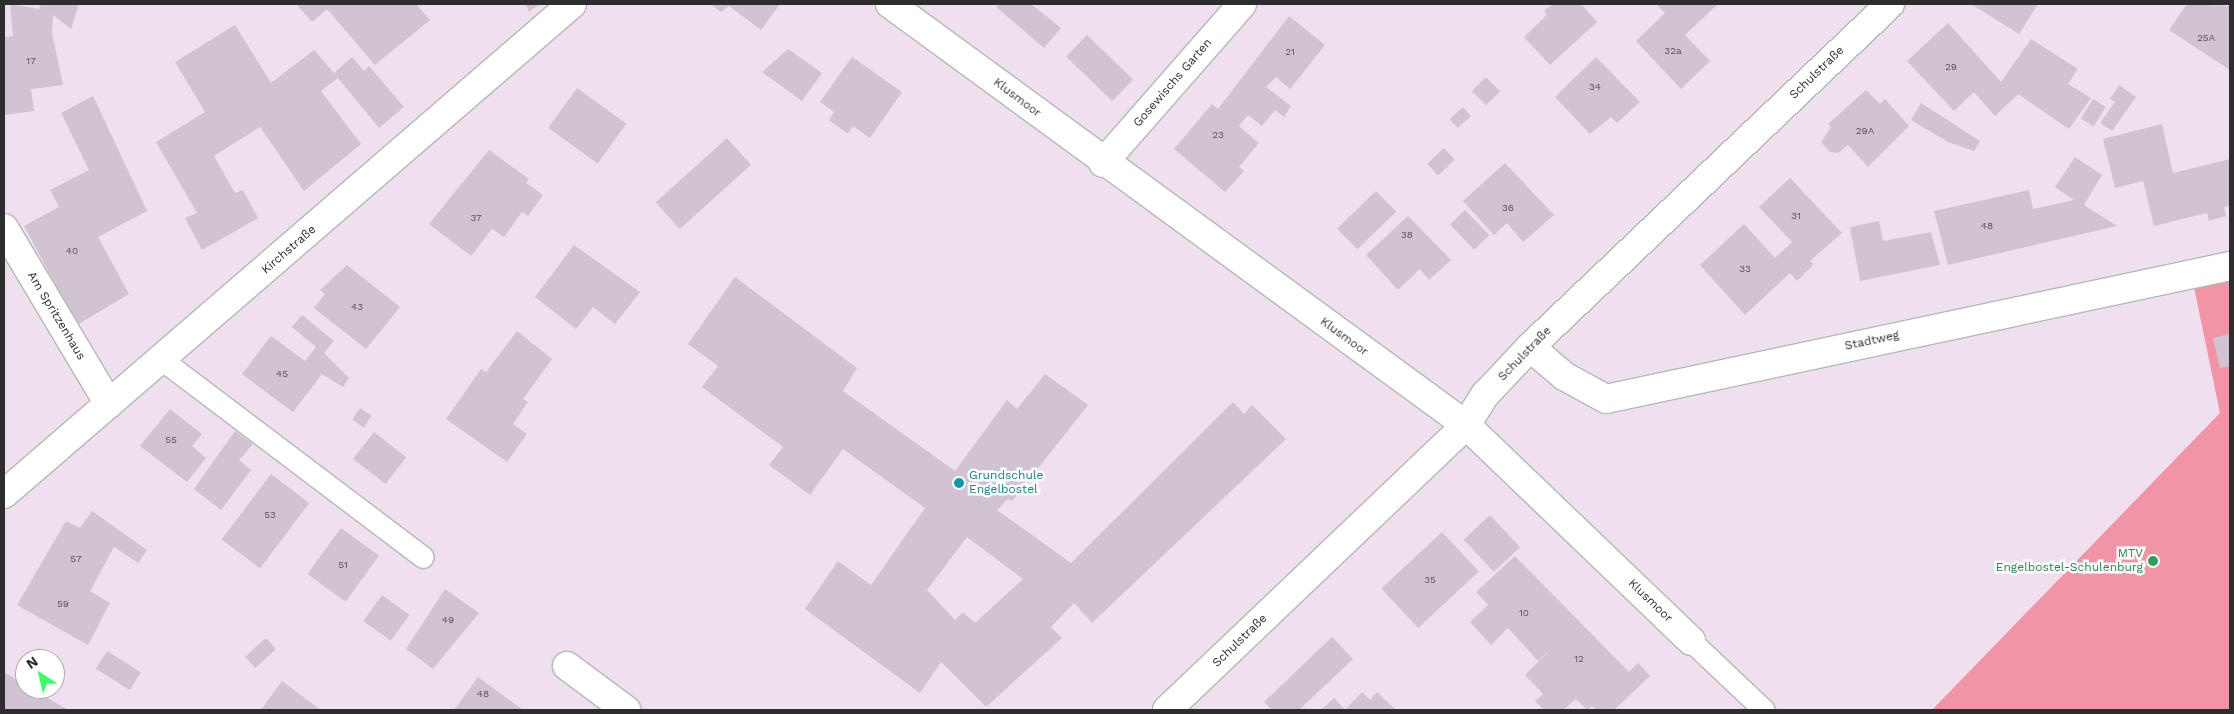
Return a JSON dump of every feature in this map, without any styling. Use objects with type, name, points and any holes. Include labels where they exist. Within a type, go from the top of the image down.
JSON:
[{"type":"street","name":"Kirchstraße","points":[[4,494],[572,4]]},
{"type":"street","name":"Klusmoor","points":[[890,4],[1104,163],[1466,425],[1691,641]]},
{"type":"street","name":"Gosewischs Garten","points":[[1104,163],[1242,4]]},
{"type":"street","name":"Schulstraße","points":[[1167,710],[1466,425],[1486,394],[1530,347],[1890,4]]},
{"type":"street","name":"Am Spritzenhaus","points":[[4,228],[109,404]]},
{"type":"street","name":"Stadtweg","points":[[1530,347],[1564,376],[1606,399],[2230,266]]},
{"type":"street","points":[[567,666],[626,710]]},
{"type":"lane","points":[[161,359],[423,557]]},
{"type":"lane","name":"Klusmoor","points":[[1691,641],[1764,710]]},
{"type":"shaded area","name":"MTV Engelbostel-Schulenburg","points":[[2230,279],[2230,710],[1932,710],[2220,413],[2194,287]]},
{"type":"building","points":[[10,4],[39,9],[41,4],[79,4],[71,29],[53,15],[52,33],[63,85],[31,89],[34,111],[4,115],[4,37],[13,36]]},
{"type":"building","points":[[296,4],[416,4],[430,20],[375,65],[327,9],[312,22]]},
{"type":"building","points":[[526,4],[539,4],[529,12]]},
{"type":"building","points":[[710,4],[780,4],[761,30],[729,6],[721,12]]},
{"type":"building","points":[[999,4],[1031,4],[1061,28],[1044,48],[996,7]]},
{"type":"building","points":[[1553,4],[1581,4],[1597,22],[1550,65],[1524,37],[1547,15],[1544,11]]},
{"type":"building","points":[[1656,4],[1718,4],[1685,35],[1710,61],[1681,89],[1636,41],[1665,13]]},
{"type":"building","points":[[1971,4],[2038,4],[2019,34]]},
{"type":"building","points":[[2187,4],[2230,6],[2230,70],[2169,30]]},
{"type":"building","points":[[1289,16],[1325,45],[1290,89],[1276,77],[1266,87],[1291,106],[1284,117],[1275,110],[1262,126],[1248,115],[1239,126],[1259,143],[1239,167],[1244,171],[1225,192],[1174,149],[1212,104],[1218,109]]},
{"type":"building","points":[[1948,23],[2001,82],[2031,39],[2078,69],[2068,84],[2091,98],[2069,129],[2018,94],[1995,116],[1974,92],[1954,111],[1907,61]]},
{"type":"building","points":[[235,25],[271,83],[314,50],[334,73],[352,57],[364,71],[369,66],[404,107],[379,128],[338,78],[321,91],[361,144],[304,191],[260,127],[214,156],[235,193],[243,190],[258,218],[202,250],[185,218],[197,213],[156,142],[205,112],[175,62]]},
{"type":"building","points":[[1087,35],[1133,79],[1112,101],[1066,57]]},
{"type":"building","points":[[788,49],[822,73],[802,101],[762,72]]},
{"type":"building","points":[[852,57],[902,92],[870,138],[853,126],[848,134],[829,120],[834,112],[820,102]]},
{"type":"building","points":[[1596,57],[1640,102],[1617,123],[1611,117],[1590,134],[1555,97]]},
{"type":"building","points":[[1486,77],[1500,91],[1486,105],[1472,91]]},
{"type":"building","points":[[2119,85],[2136,97],[2112,131],[2100,123],[2115,102],[2110,99]]},
{"type":"building","points":[[577,88],[626,124],[598,163],[548,128]]},
{"type":"building","points":[[1866,90],[1880,104],[1885,99],[1909,126],[1868,167],[1848,145],[1838,153],[1830,152],[1821,142],[1831,127],[1828,124]]},
{"type":"building","points":[[93,96],[147,211],[98,237],[129,294],[77,325],[24,226],[59,207],[50,190],[89,170],[61,113]]},
{"type":"building","points":[[2093,99],[2106,107],[2094,126],[2081,119]]},
{"type":"building","points":[[1921,103],[1980,141],[1974,151],[1948,142],[1911,120]]},
{"type":"building","points":[[1463,107],[1471,116],[1458,128],[1450,119]]},
{"type":"building","points":[[2162,124],[2173,173],[2230,159],[2230,206],[2224,207],[2226,216],[2209,221],[2207,213],[2154,226],[2143,181],[2115,188],[2103,139]]},
{"type":"building","points":[[727,138],[751,165],[680,229],[656,202]]},
{"type":"building","points":[[1444,148],[1455,160],[1438,175],[1427,164]]},
{"type":"building","points":[[489,150],[529,179],[526,183],[543,195],[528,216],[522,212],[504,237],[492,229],[471,256],[429,224]]},
{"type":"building","points":[[2075,157],[2102,175],[2084,205],[2117,226],[1948,265],[1934,211],[2029,190],[2033,209],[2074,200],[2055,187]]},
{"type":"building","points":[[1505,163],[1554,215],[1523,242],[1507,223],[1494,235],[1463,201]]},
{"type":"building","points":[[1790,178],[1842,233],[1810,261],[1814,264],[1797,281],[1790,273],[1745,315],[1700,265],[1744,224],[1775,258],[1792,242],[1759,207]]},
{"type":"building","points":[[1376,191],[1396,212],[1357,249],[1337,229]]},
{"type":"building","points":[[1465,210],[1489,235],[1474,250],[1450,225]]},
{"type":"building","points":[[1408,216],[1451,260],[1429,280],[1420,269],[1398,290],[1366,255]]},
{"type":"building","points":[[1879,221],[1883,241],[1931,232],[1940,265],[1860,281],[1850,227]]},
{"type":"building","points":[[574,245],[640,292],[615,324],[593,307],[576,329],[535,297]]},
{"type":"building","points":[[347,265],[400,307],[366,349],[314,308],[325,294],[320,290]]},
{"type":"building","name":"Grundschule Engelbostel","points":[[735,277],[857,368],[843,391],[955,471],[1007,400],[1017,409],[1045,374],[1088,405],[1012,501],[1008,499],[997,510],[1071,563],[1233,402],[1244,414],[1252,405],[1286,439],[1092,623],[1074,603],[1051,627],[1062,638],[986,707],[941,662],[920,693],[805,609],[838,561],[871,585],[925,508],[843,449],[810,495],[769,465],[783,447],[702,387],[718,366],[688,344]],"holes":[[[967,537],[1023,579],[975,623],[963,612],[955,620],[927,590]]]},
{"type":"building","points":[[302,315],[334,341],[324,353],[349,378],[343,387],[322,374],[293,412],[242,374],[271,336],[305,361],[316,347],[292,327]]},
{"type":"building","points":[[517,331],[552,359],[523,399],[528,402],[513,424],[527,434],[507,462],[446,419],[481,369],[486,372]]},
{"type":"building","points":[[2230,334],[2230,366],[2220,368],[2213,338]]},
{"type":"building","points":[[360,408],[372,416],[364,427],[352,420]]},
{"type":"building","points":[[170,409],[202,434],[192,446],[206,458],[187,482],[140,446]]},
{"type":"building","points":[[235,431],[253,444],[239,460],[251,470],[221,510],[194,489]]},
{"type":"building","points":[[374,432],[406,457],[385,484],[353,459]]},
{"type":"building","points":[[271,474],[309,503],[260,568],[222,539]]},
{"type":"building","points":[[92,511],[147,550],[138,563],[114,547],[90,591],[110,603],[88,645],[17,605],[66,521],[80,528]]},
{"type":"building","points":[[1490,515],[1520,547],[1494,572],[1464,540]]},
{"type":"building","points":[[341,528],[379,556],[346,602],[307,574]]},
{"type":"building","points":[[1442,532],[1479,571],[1418,628],[1381,589]]},
{"type":"building","points":[[1515,556],[1629,672],[1638,663],[1650,676],[1614,710],[1596,710],[1592,706],[1587,710],[1576,699],[1563,710],[1544,710],[1535,701],[1543,694],[1525,675],[1553,647],[1538,661],[1508,628],[1491,645],[1470,622],[1488,605],[1476,592]]},
{"type":"building","points":[[445,589],[479,613],[433,669],[406,649]]},
{"type":"building","points":[[382,595],[410,615],[391,641],[363,621]]},
{"type":"building","points":[[1332,637],[1353,659],[1299,710],[1272,710],[1264,702]]},
{"type":"building","points":[[266,638],[276,649],[255,668],[245,657]]},
{"type":"building","points":[[107,651],[141,672],[130,690],[96,669]]},
{"type":"building","points":[[4,672],[15,679],[15,699],[49,699],[68,710],[4,710]]},
{"type":"building","points":[[478,677],[523,710],[454,710]]},
{"type":"building","points":[[282,681],[321,710],[261,710]]},
{"type":"building","points":[[1362,692],[1370,700],[1377,692],[1396,710],[1345,710]]},
{"type":"building","points":[[1334,698],[1345,710],[1321,710]]},
{"type":"place","name":"Grundschule Engelbostel","points":[[959,483]]},
{"type":"place","name":"MTV Engelbostel-Schulenburg","points":[[2153,561]]}]
